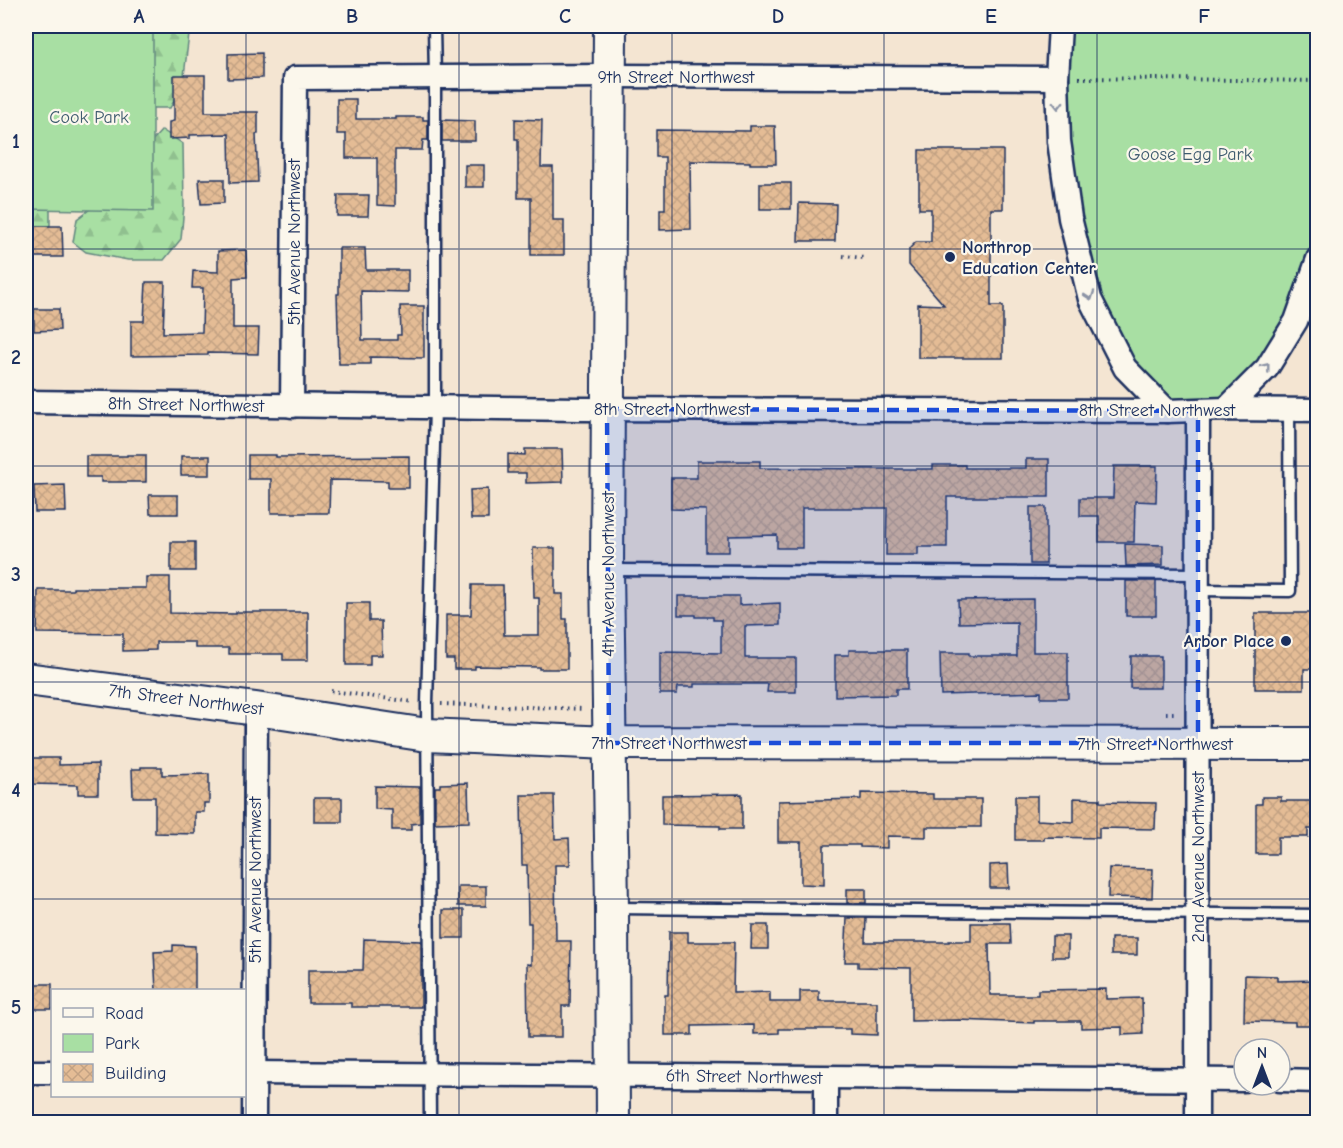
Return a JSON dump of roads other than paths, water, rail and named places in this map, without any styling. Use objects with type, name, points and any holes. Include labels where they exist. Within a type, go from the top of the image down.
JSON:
[{"type":"main road","name":"4th Avenue Northwest","points":[[610,26],[608,570],[613,1122]]},
{"type":"main road","name":"7th Street Northwest","points":[[26,680],[256,709],[428,735],[609,743],[1317,744]]},
{"type":"street","points":[[1060,26],[1057,78],[1059,141],[1070,218],[1090,299],[1125,368],[1167,411]]},
{"type":"street","name":"9th Street Northwest","points":[[295,78],[611,76],[1057,78]]},
{"type":"street","name":"5th Avenue Northwest","points":[[292,406],[295,78]]},
{"type":"street","points":[[1226,409],[1267,368],[1296,321],[1317,259]]},
{"type":"street","name":"8th Street Northwest","points":[[26,402],[608,409],[1317,410]]},
{"type":"street","name":"2nd Avenue Northwest","points":[[1197,1122],[1198,411]]},
{"type":"street","name":"5th Avenue Northwest","points":[[254,1122],[249,1073],[256,709]]},
{"type":"street","points":[[26,1072],[51,1072]]},
{"type":"street","name":"6th Street Northwest","points":[[249,1073],[1232,1080]]},
{"type":"street","points":[[826,1078],[826,1122]]},
{"type":"street","points":[[1292,1080],[1317,1081]]},
{"type":"lane","points":[[430,1122],[428,704],[435,407],[434,26]]},
{"type":"lane","points":[[608,570],[1197,582],[1290,591],[1289,410]]},
{"type":"lane","points":[[612,908],[1317,915]]},
{"type":"place","name":"Northrop Education Center","points":[[950,257]]},
{"type":"place","name":"Arbor Place","points":[[1286,641]]},
{"type":"park label","name":"Cook Park","points":[[89,117]]},
{"type":"park label","name":"Goose Egg Park","points":[[1190,154]]}]
